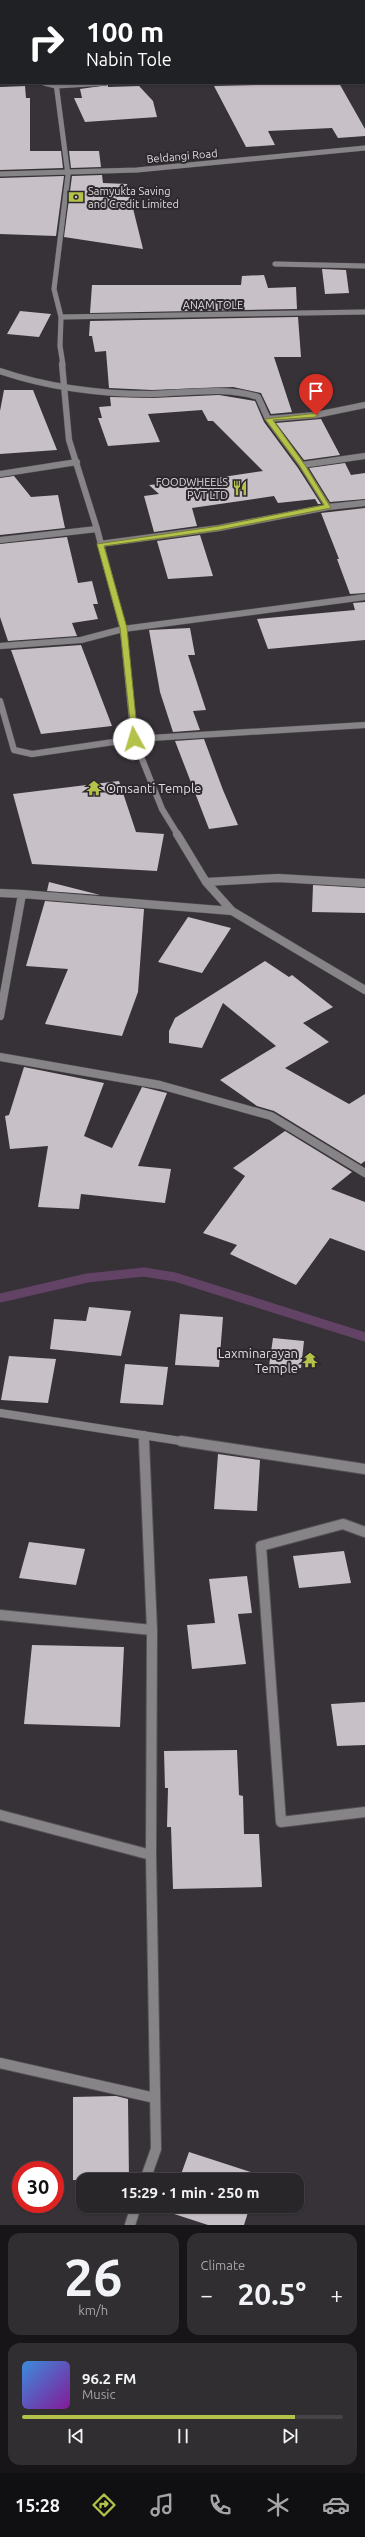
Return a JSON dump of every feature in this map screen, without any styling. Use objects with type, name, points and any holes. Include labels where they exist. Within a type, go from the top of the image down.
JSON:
[{"type":"street","points":[[56,84],[68,175],[54,289],[61,318],[60,346],[66,389],[69,440],[97,529],[124,628],[134,739],[162,809],[206,882],[232,911],[365,990]]},
{"type":"street","name":"Beldangi Road","points":[[0,174],[68,175],[204,165],[365,148]]},
{"type":"street","points":[[275,264],[365,266]]},
{"type":"street","name":"ANAM TOLE","points":[[61,318],[234,314],[298,316],[365,312]]},
{"type":"street","points":[[0,371],[66,389],[113,393],[243,392],[258,396],[268,419],[302,465],[328,506]]},
{"type":"street","points":[[268,419],[316,415],[365,405]]},
{"type":"street","points":[[302,465],[365,456]]},
{"type":"street","points":[[0,474],[77,462]]},
{"type":"street","points":[[100,544],[219,528],[328,506],[365,503]]},
{"type":"street","points":[[0,540],[97,529]]},
{"type":"street","points":[[0,646],[80,640],[124,628],[365,596]]},
{"type":"street","points":[[0,701],[14,750],[32,754],[134,739],[365,725]]},
{"type":"street","points":[[206,882],[278,878],[365,883]]},
{"type":"street","points":[[0,893],[232,911]]},
{"type":"street","points":[[0,1016],[22,894]]},
{"type":"street","points":[[0,1057],[160,1085],[271,1116],[365,1172]]},
{"type":"street","points":[[0,1413],[365,1469]]},
{"type":"street","points":[[144,1435],[152,1630],[151,1855],[156,2149],[147,2173]]},
{"type":"street","points":[[365,1532],[343,1524],[261,1546],[281,1822],[365,1812]]},
{"type":"street","points":[[0,1615],[152,1630]]},
{"type":"street","points":[[0,1815],[151,1855]]},
{"type":"street","points":[[0,2063],[155,2098]]},
{"type":"street","points":[[130,2225],[134,2213]]},
{"type":"building","points":[[340,84],[365,129],[365,136],[338,138],[332,128],[268,131],[275,145],[246,147],[214,86]]},
{"type":"building","points":[[108,85],[108,87],[139,86],[153,101],[157,117],[85,122],[74,98],[82,98],[80,89]]},
{"type":"building","points":[[25,86],[26,98],[30,98],[30,151],[61,151],[63,168],[0,170],[0,87]]},
{"type":"building","points":[[69,151],[99,151],[101,167],[71,168]]},
{"type":"building","points":[[102,175],[103,183],[127,184],[143,249],[64,237],[72,176]]},
{"type":"building","points":[[64,176],[56,236],[0,234],[0,178]]},
{"type":"building","points":[[322,269],[346,270],[349,293],[325,294]]},
{"type":"building","points":[[264,275],[268,288],[296,287],[297,309],[90,313],[92,285],[241,285],[242,276]]},
{"type":"building","points":[[20,311],[51,314],[39,337],[7,334]]},
{"type":"building","points":[[298,317],[301,357],[274,357],[292,412],[271,414],[261,393],[233,387],[152,390],[109,388],[106,351],[95,352],[92,336],[89,336],[90,321]]},
{"type":"building","points":[[4,390],[33,390],[57,450],[0,454],[0,411]]},
{"type":"building","points":[[219,395],[255,401],[264,422],[298,468],[321,504],[318,504],[315,499],[278,503],[274,496],[192,508],[197,526],[154,532],[144,496],[159,494],[149,485],[196,481],[263,471],[213,421],[208,421],[202,410],[148,414],[160,442],[108,446],[98,418],[102,418],[99,407],[111,406],[110,397],[152,398]]},
{"type":"building","points":[[321,419],[340,455],[304,460],[276,423]]},
{"type":"building","points":[[345,463],[351,475],[365,473],[365,499],[330,502],[309,468]]},
{"type":"building","points":[[14,476],[31,497],[58,495],[65,528],[0,535],[0,478]]},
{"type":"building","points":[[365,508],[365,593],[350,594],[337,559],[339,559],[321,513]]},
{"type":"building","points":[[200,535],[213,576],[168,579],[157,541]]},
{"type":"building","points":[[67,537],[78,583],[92,581],[98,604],[93,604],[98,619],[72,623],[77,636],[8,641],[0,617],[0,544]]},
{"type":"building","points":[[365,602],[365,640],[268,649],[257,619],[355,610],[353,603]]},
{"type":"building","points":[[190,628],[195,655],[188,655],[206,710],[193,711],[200,730],[173,732],[160,692],[149,630]]},
{"type":"building","points":[[81,645],[112,726],[41,734],[11,650]]},
{"type":"building","points":[[204,739],[238,825],[209,829],[175,741]]},
{"type":"building","points":[[119,781],[136,832],[164,834],[157,871],[32,864],[13,794]]},
{"type":"building","points":[[49,882],[100,895],[47,891]]},
{"type":"building","points":[[313,885],[365,888],[365,913],[312,912]]},
{"type":"building","points":[[45,901],[144,909],[138,992],[122,1036],[45,1024],[68,969],[26,966]]},
{"type":"building","points":[[188,917],[231,928],[202,973],[158,962]]},
{"type":"building","points":[[265,961],[289,977],[292,975],[333,1007],[303,1023],[329,1042],[285,1068],[349,1104],[365,1094],[365,1161],[361,1164],[274,1111],[257,1106],[220,1080],[276,1046],[223,1003],[202,1048],[169,1043],[169,1031],[175,1018]]},
{"type":"building","points":[[24,1067],[104,1083],[84,1136],[112,1148],[142,1087],[167,1093],[138,1166],[171,1169],[165,1203],[81,1194],[79,1209],[38,1207],[48,1146],[10,1149],[5,1116],[9,1115]]},
{"type":"building","points":[[285,1131],[352,1172],[331,1189],[365,1202],[365,1251],[330,1238],[296,1285],[230,1254],[237,1245],[203,1233],[245,1176],[233,1168]]},
{"type":"building","points":[[89,1307],[131,1311],[121,1356],[50,1349],[54,1319],[86,1321]]},
{"type":"building","points":[[180,1314],[223,1317],[219,1367],[175,1365]]},
{"type":"building","points":[[273,1338],[304,1341],[301,1368],[269,1366]]},
{"type":"building","points":[[9,1356],[56,1359],[48,1403],[1,1400]]},
{"type":"building","points":[[125,1364],[168,1367],[163,1405],[120,1403]]},
{"type":"building","points":[[218,1454],[260,1460],[257,1511],[214,1509]]},
{"type":"building","points":[[29,1542],[85,1549],[76,1585],[19,1578]]},
{"type":"building","points":[[344,1551],[351,1583],[299,1588],[293,1556]]},
{"type":"building","points":[[247,1576],[252,1613],[238,1614],[246,1664],[192,1669],[187,1625],[215,1623],[209,1579]]},
{"type":"building","points":[[32,1645],[124,1647],[120,1727],[24,1724]]},
{"type":"building","points":[[365,1702],[365,1745],[337,1746],[331,1704]]},
{"type":"building","points":[[237,1750],[239,1795],[243,1796],[244,1834],[259,1834],[262,1887],[173,1889],[171,1827],[167,1827],[168,1788],[165,1788],[164,1751]]},
{"type":"building","points":[[116,2096],[128,2099],[129,2173],[76,2173],[76,2180],[73,2180],[73,2097]]},
{"type":"building","points":[[189,2152],[254,2173],[182,2173]]},
{"type":"building","points":[[171,2213],[248,2213],[244,2225],[208,2225]]},
{"type":"waterway","points":[[0,1298],[87,1278],[144,1272],[175,1277],[365,1337]]},
{"type":"place","name":"Samyukta Saving and Credit Limited","points":[[76,197]]},
{"type":"place","name":"FOODWHEELS PVT LTD","points":[[240,488]]},
{"type":"place","name":"Omsanti Temple","points":[[94,788]]},
{"type":"place","name":"Laxminarayan Temple","points":[[310,1360]]},
{"type":"route","points":[[134,739],[124,628],[100,544],[219,528],[328,506],[302,465],[268,419],[316,415]]}]
